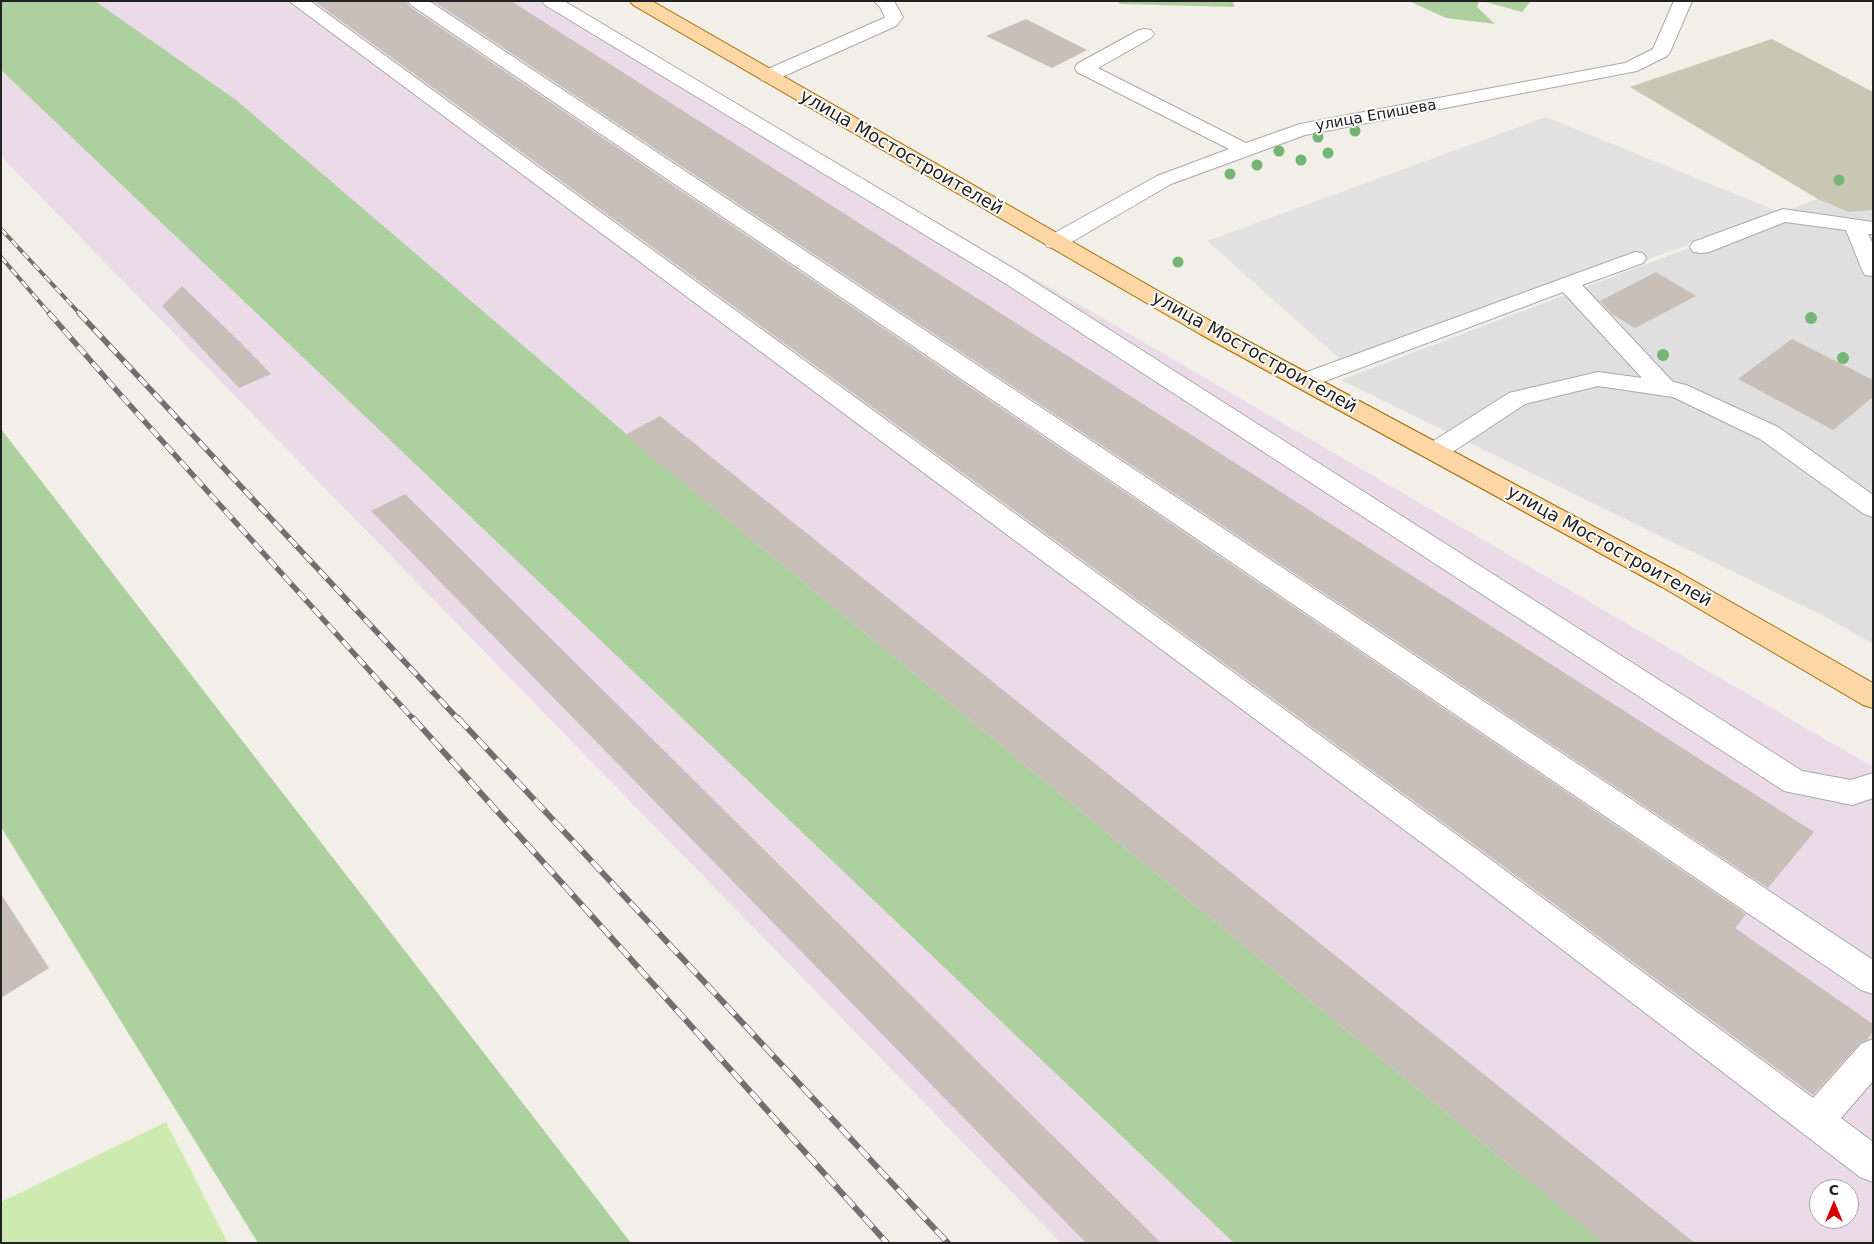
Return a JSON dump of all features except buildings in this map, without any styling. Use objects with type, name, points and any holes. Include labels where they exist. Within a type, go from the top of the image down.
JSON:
[{"type":"main road","name":"улица Мостостроителей","points":[[639,1],[1055,242],[1304,381],[1436,450],[1671,580],[1873,697]]},
{"type":"street","points":[[298,1],[1444,842],[1873,1164]]},
{"type":"street","points":[[418,1],[1873,979]]},
{"type":"street","points":[[551,1],[1011,277],[1795,782],[1852,792],[1873,785]]},
{"type":"street","points":[[768,76],[890,22],[894,17],[887,4],[883,1]]},
{"type":"street","name":"улица Епишева","points":[[1055,242],[1164,180],[1300,130],[1630,67],[1662,52],[1683,1]]},
{"type":"street","points":[[1145,34],[1084,68],[1245,150]]},
{"type":"street","points":[[1701,248],[1783,214],[1864,228],[1873,270]]},
{"type":"street","points":[[1304,381],[1635,258]]},
{"type":"street","points":[[1567,284],[1666,389]]},
{"type":"street","points":[[1536,295],[1608,328]]},
{"type":"street","points":[[1436,450],[1516,398],[1598,379],[1678,390],[1768,433],[1873,508]]},
{"type":"street","points":[[1816,1121],[1873,1055]]},
{"type":"shaded area","points":[[1,1],[558,1],[1873,767],[1873,1243],[1061,1243],[1,156]]},
{"type":"shaded area","points":[[1772,39],[1873,92],[1873,644],[1826,617],[1341,380],[1818,199],[1630,87]]},
{"type":"shaded area","points":[[1772,39],[1873,92],[1873,210],[1849,212],[1818,199],[1630,87]]},
{"type":"shaded area","points":[[1546,117],[1777,211],[1353,371],[1207,241]]},
{"type":"green space","points":[[1,1],[95,1],[236,100],[699,496],[1507,1163],[1607,1243],[1234,1243],[1,70]]},
{"type":"green space","points":[[1117,1],[1233,1],[1234,7],[1120,4]]},
{"type":"green space","points":[[1409,1],[1479,1],[1477,7],[1495,24],[1446,18]]},
{"type":"green space","points":[[1482,1],[1531,1],[1522,12]]},
{"type":"green space","points":[[1,429],[631,1243],[258,1243],[1,827]]},
{"type":"green space","points":[[166,1122],[228,1243],[1,1243],[1,1202]]},
{"type":"railway","points":[[1,229],[80,314]]},
{"type":"railway","points":[[1,257],[50,314]]},
{"type":"railway","points":[[49,313],[414,720]]},
{"type":"railway","points":[[79,313],[459,720]]},
{"type":"railway","points":[[413,718],[887,1243]]},
{"type":"railway","points":[[458,718],[948,1243]]}]
